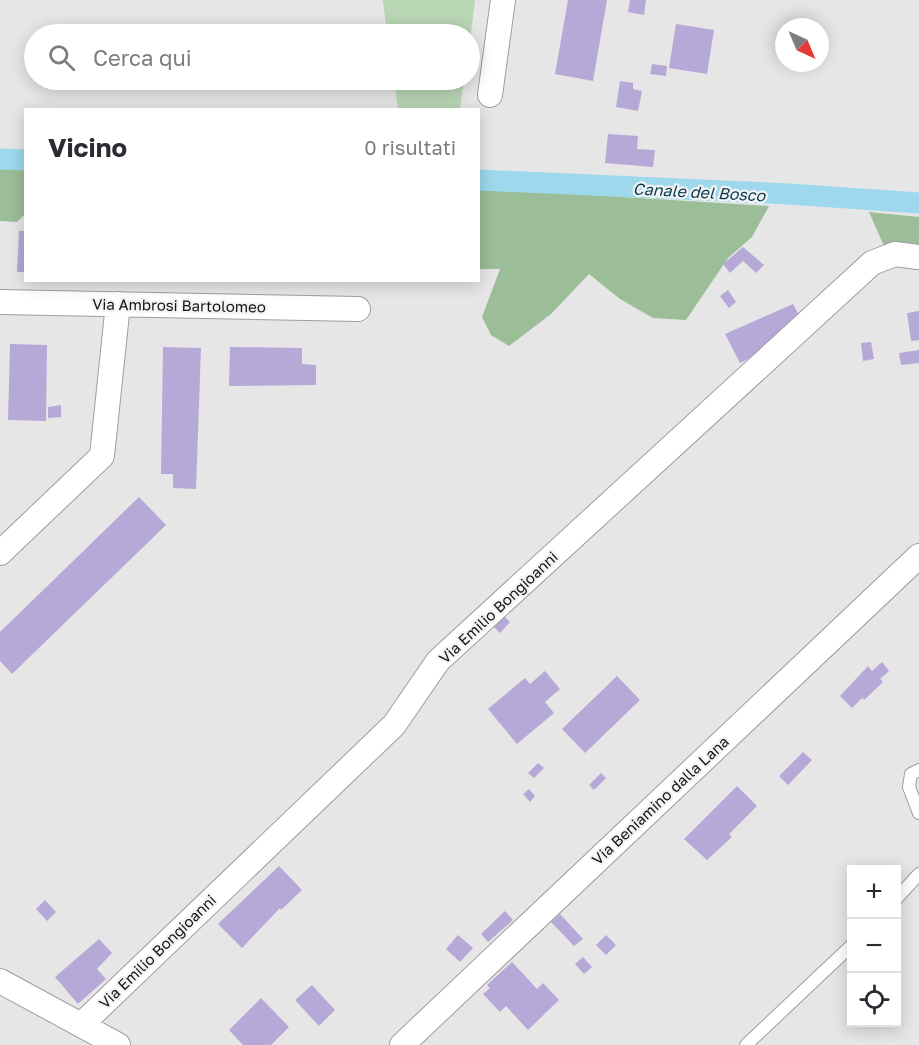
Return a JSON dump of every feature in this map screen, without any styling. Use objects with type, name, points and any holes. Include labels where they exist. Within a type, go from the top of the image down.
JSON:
[{"type":"street","points":[[490,94],[503,0]]},
{"type":"street","name":"Via Emilio Bongioanni","points":[[81,1024],[394,725],[438,661],[872,263],[895,254],[918,257]]},
{"type":"street","name":"Via Ambrosi Bartolomeo","points":[[0,302],[358,309]]},
{"type":"street","points":[[0,553],[102,456],[118,304]]},
{"type":"street","name":"Via Beniamino dalla Lana","points":[[402,1045],[919,556]]},
{"type":"street","points":[[0,981],[118,1045]]},
{"type":"lane","points":[[919,770],[911,774],[909,787],[919,813]]},
{"type":"lane","points":[[901,894],[919,874]]},
{"type":"lane","points":[[746,1045],[847,950]]},
{"type":"green space","points":[[383,0],[475,0],[472,24],[386,24]]},
{"type":"green space","points":[[395,90],[463,90],[460,108],[398,108]]},
{"type":"green space","points":[[0,164],[24,165],[24,215],[17,222],[0,221]]},
{"type":"green space","points":[[480,188],[769,206],[752,237],[728,258],[686,320],[653,318],[620,299],[589,274],[551,314],[509,346],[491,335],[482,317],[500,269],[480,269]]},
{"type":"green space","points":[[869,212],[919,217],[919,249],[884,246]]},
{"type":"building","points":[[568,0],[607,0],[593,81],[555,74]]},
{"type":"building","points":[[630,0],[646,0],[644,15],[628,12]]},
{"type":"building","points":[[676,24],[714,30],[707,74],[669,68]]},
{"type":"building","points":[[652,64],[667,66],[666,76],[650,74]]},
{"type":"building","points":[[620,81],[633,83],[633,89],[642,91],[638,111],[616,107]]},
{"type":"building","points":[[608,134],[638,136],[637,149],[655,150],[653,167],[605,163]]},
{"type":"building","points":[[19,231],[24,231],[24,272],[17,272]]},
{"type":"building","points":[[743,247],[764,265],[756,273],[743,261],[730,273],[723,264]]},
{"type":"building","points":[[728,290],[736,302],[729,308],[720,296]]},
{"type":"building","points":[[793,304],[800,317],[772,347],[740,363],[725,334]]},
{"type":"building","points":[[919,311],[919,340],[911,341],[907,313]]},
{"type":"building","points":[[871,342],[874,359],[863,361],[861,343]]},
{"type":"building","points":[[10,344],[47,345],[46,421],[8,420]]},
{"type":"building","points":[[163,347],[201,348],[196,489],[173,488],[173,474],[161,474]]},
{"type":"building","points":[[230,347],[302,348],[302,364],[316,365],[316,385],[229,386]]},
{"type":"building","points":[[919,350],[919,363],[901,365],[899,353]]},
{"type":"building","points":[[61,405],[61,417],[48,418],[48,407]]},
{"type":"building","points":[[139,497],[166,525],[12,674],[0,661],[0,632]]},
{"type":"building","points":[[504,616],[510,622],[500,633],[493,626]]},
{"type":"building","points":[[882,662],[889,671],[880,679],[883,682],[852,708],[840,696],[868,666],[872,671]]},
{"type":"building","points":[[545,671],[560,689],[545,702],[554,713],[517,744],[488,709],[525,678],[530,684]]},
{"type":"building","points":[[617,676],[640,700],[585,753],[562,729]]},
{"type":"building","points":[[803,752],[812,760],[788,785],[779,776]]},
{"type":"building","points":[[538,763],[544,768],[534,778],[528,773]]},
{"type":"building","points":[[601,773],[606,778],[594,790],[589,785]]},
{"type":"building","points":[[737,786],[757,806],[729,834],[732,837],[707,860],[684,839]]},
{"type":"building","points":[[529,789],[535,796],[530,802],[523,794]]},
{"type":"building","points":[[279,866],[302,890],[281,910],[280,908],[242,948],[218,924]]},
{"type":"building","points":[[45,900],[56,912],[47,921],[36,909]]},
{"type":"building","points":[[505,911],[513,920],[488,942],[481,934]]},
{"type":"building","points":[[560,914],[583,939],[574,946],[551,922]]},
{"type":"building","points":[[458,935],[473,948],[460,962],[446,949]]},
{"type":"building","points":[[606,935],[616,945],[606,955],[596,945]]},
{"type":"building","points":[[99,939],[112,953],[97,969],[106,979],[78,1004],[55,977]]},
{"type":"building","points":[[583,957],[592,967],[584,974],[575,964]]},
{"type":"building","points":[[512,962],[537,989],[543,983],[559,1000],[528,1030],[506,1006],[500,1012],[483,994],[490,988],[487,985]]},
{"type":"building","points":[[312,985],[335,1010],[319,1026],[295,1000]]},
{"type":"building","points":[[261,998],[289,1027],[271,1045],[243,1045],[229,1030]]},
{"type":"waterway","name":"Canale del Bosco","points":[[0,159],[24,160]]},
{"type":"waterway","name":"Canale del Bosco","points":[[480,180],[789,194],[919,203]]}]
